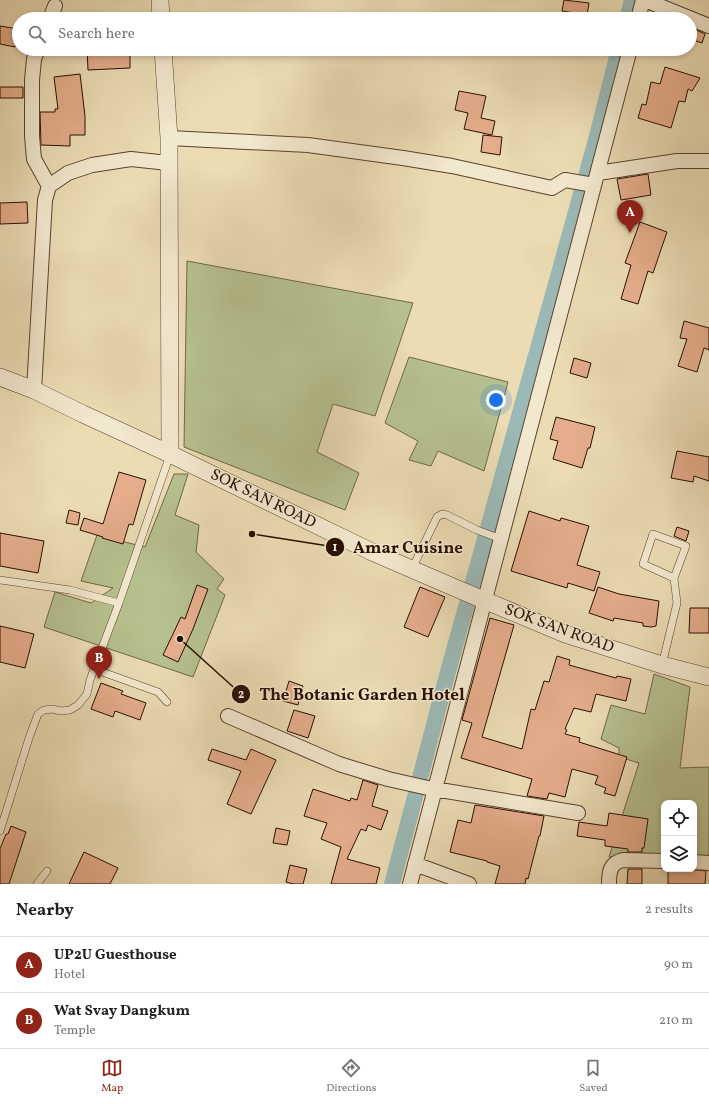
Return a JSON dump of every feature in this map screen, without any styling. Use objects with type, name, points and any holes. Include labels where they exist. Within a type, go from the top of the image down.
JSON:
[{"type":"street","points":[[160,0],[161,12]]},
{"type":"street","points":[[640,12],[644,0],[674,12]]},
{"type":"street","points":[[697,21],[709,26]]},
{"type":"street","points":[[35,56],[32,80],[34,160],[49,186]]},
{"type":"street","points":[[163,56],[169,138],[170,454]]},
{"type":"street","points":[[410,884],[431,788],[592,181],[628,56]]},
{"type":"street","points":[[169,138],[316,146],[452,166],[552,188],[564,180],[592,181],[676,161],[709,161]]},
{"type":"street","points":[[34,390],[45,200],[49,186],[68,173],[92,165],[131,159],[168,163]]},
{"type":"street","name":"SOK SAN ROAD","points":[[0,377],[34,390],[372,552],[460,590],[565,634],[709,677]]},
{"type":"street","points":[[228,716],[339,764],[388,779],[431,788],[578,813]]},
{"type":"street","points":[[609,884],[609,871],[612,865],[618,862],[623,860],[661,861]]},
{"type":"street","points":[[697,862],[709,863]]},
{"type":"street","points":[[415,864],[469,884]]},
{"type":"lane","points":[[0,831],[38,714],[44,710],[52,709],[70,710],[78,705],[86,694],[170,454]]},
{"type":"lane","points":[[412,569],[437,517],[442,514],[497,538]]},
{"type":"lane","points":[[662,664],[677,603],[674,578],[686,546],[653,534],[643,564],[674,578]]},
{"type":"lane","points":[[0,580],[70,590],[119,603]]},
{"type":"lane","points":[[94,669],[158,692],[167,702]]},
{"type":"lane","points":[[37,884],[47,871]]},
{"type":"green space","points":[[187,261],[413,303],[375,416],[333,404],[317,452],[359,473],[345,510],[184,447]]},
{"type":"green space","points":[[409,357],[508,382],[484,471],[438,451],[431,466],[409,460],[418,441],[385,423]]},
{"type":"green space","points":[[174,474],[188,474],[175,515],[199,525],[196,552],[224,579],[217,589],[225,595],[193,677],[44,627],[55,592],[91,603],[113,588],[81,581],[97,535],[145,547]]},
{"type":"green space","points":[[654,674],[690,687],[680,768],[709,767],[709,857],[697,857],[697,800],[661,800],[661,857],[609,857],[639,763],[619,757],[619,748],[601,739],[611,705],[645,714]]},
{"type":"building","points":[[564,0],[589,3],[588,12],[562,11]]},
{"type":"building","points":[[0,26],[12,28],[12,46],[0,44]]},
{"type":"building","points":[[697,30],[705,34],[702,43],[697,41]]},
{"type":"building","points":[[87,56],[130,56],[130,68],[88,70]]},
{"type":"building","points":[[665,67],[700,78],[692,91],[688,89],[685,102],[679,101],[671,128],[638,118],[642,104],[646,105],[651,82],[660,84]]},
{"type":"building","points":[[80,74],[85,116],[85,135],[70,135],[70,146],[41,145],[40,112],[55,112],[55,109],[58,109],[54,77]]},
{"type":"building","points":[[0,87],[23,87],[23,98],[0,98]]},
{"type":"building","points":[[459,91],[486,96],[481,118],[495,121],[492,135],[464,129],[468,113],[455,110]]},
{"type":"building","points":[[483,135],[502,137],[500,155],[481,152]]},
{"type":"building","points":[[648,174],[651,195],[621,200],[617,179]]},
{"type":"building","points":[[27,202],[28,223],[0,224],[0,203]]},
{"type":"building","points":[[640,222],[667,232],[653,273],[648,271],[638,304],[621,299],[631,265],[625,263]]},
{"type":"building","points":[[684,321],[709,328],[709,350],[704,348],[697,372],[678,366],[687,339],[680,338]]},
{"type":"building","points":[[574,358],[591,363],[587,378],[570,373]]},
{"type":"building","points":[[556,417],[595,427],[590,448],[588,448],[582,468],[553,459],[558,441],[550,439]]},
{"type":"building","points":[[677,451],[709,457],[709,481],[694,476],[693,482],[671,478]]},
{"type":"building","points":[[119,472],[146,480],[133,525],[129,524],[123,544],[80,530],[84,518],[103,524]]},
{"type":"building","points":[[69,510],[80,513],[78,525],[66,523]]},
{"type":"building","points":[[529,511],[560,521],[561,518],[589,526],[577,565],[600,572],[594,591],[568,583],[567,588],[511,571]]},
{"type":"building","points":[[677,527],[689,531],[686,541],[674,536]]},
{"type":"building","points":[[0,533],[44,541],[38,573],[0,566]]},
{"type":"building","points":[[197,585],[208,589],[193,629],[178,662],[163,655],[181,617],[185,619]]},
{"type":"building","points":[[420,587],[445,597],[428,637],[404,627]]},
{"type":"building","points":[[598,587],[619,594],[659,601],[656,626],[643,626],[643,623],[614,618],[613,621],[589,613]]},
{"type":"building","points":[[690,608],[709,608],[709,633],[689,633]]},
{"type":"building","points":[[490,618],[514,625],[482,737],[522,749],[531,709],[535,710],[544,681],[549,682],[557,656],[570,660],[569,665],[616,678],[617,676],[631,679],[626,701],[596,694],[591,712],[574,708],[565,729],[567,730],[565,734],[580,738],[579,742],[627,757],[615,796],[604,793],[606,788],[595,784],[598,776],[572,769],[565,797],[549,793],[547,799],[527,796],[532,779],[461,758],[472,723],[462,720]]},
{"type":"building","points":[[0,626],[34,634],[25,668],[0,662]]},
{"type":"building","points":[[289,681],[303,686],[298,705],[283,701]]},
{"type":"building","points":[[101,683],[123,691],[121,694],[146,703],[140,720],[115,711],[113,717],[91,709]]},
{"type":"building","points":[[294,710],[315,716],[308,738],[287,731]]},
{"type":"building","points":[[212,749],[246,760],[251,749],[276,760],[251,814],[227,804],[241,771],[208,760]]},
{"type":"building","points":[[363,780],[378,785],[372,806],[388,811],[381,830],[368,825],[366,831],[361,829],[347,859],[380,868],[376,884],[331,884],[341,847],[321,839],[327,823],[304,816],[313,789],[350,801],[351,798],[357,800]]},
{"type":"building","points":[[475,805],[544,816],[528,879],[526,878],[525,884],[495,884],[500,866],[487,861],[450,852],[458,820],[471,823]]},
{"type":"building","points":[[609,813],[648,819],[644,848],[642,848],[642,852],[628,852],[628,849],[605,846],[605,840],[577,836],[579,822],[607,826]]},
{"type":"building","points":[[11,826],[26,832],[9,884],[0,884],[0,849]]},
{"type":"building","points":[[276,828],[290,831],[287,845],[273,843]]},
{"type":"building","points":[[84,852],[118,868],[110,884],[69,884]]},
{"type":"building","points":[[290,865],[307,869],[303,884],[286,882]]},
{"type":"building","points":[[628,869],[642,869],[642,884],[627,884]]},
{"type":"building","points":[[697,870],[706,871],[705,884],[668,884],[668,872],[697,872]]},
{"type":"waterway","points":[[629,12],[632,0]]},
{"type":"waterway","points":[[392,884],[449,668],[596,140],[617,56]]},
{"type":"place","name":"UP2U Guesthouse","points":[[630,233]]},
{"type":"place","name":"Amar Cuisine","points":[[252,534]]},
{"type":"place","name":"The Botanic Garden Hotel","points":[[180,639]]},
{"type":"place","name":"Wat Svay Dangkum","points":[[99,679]]}]
